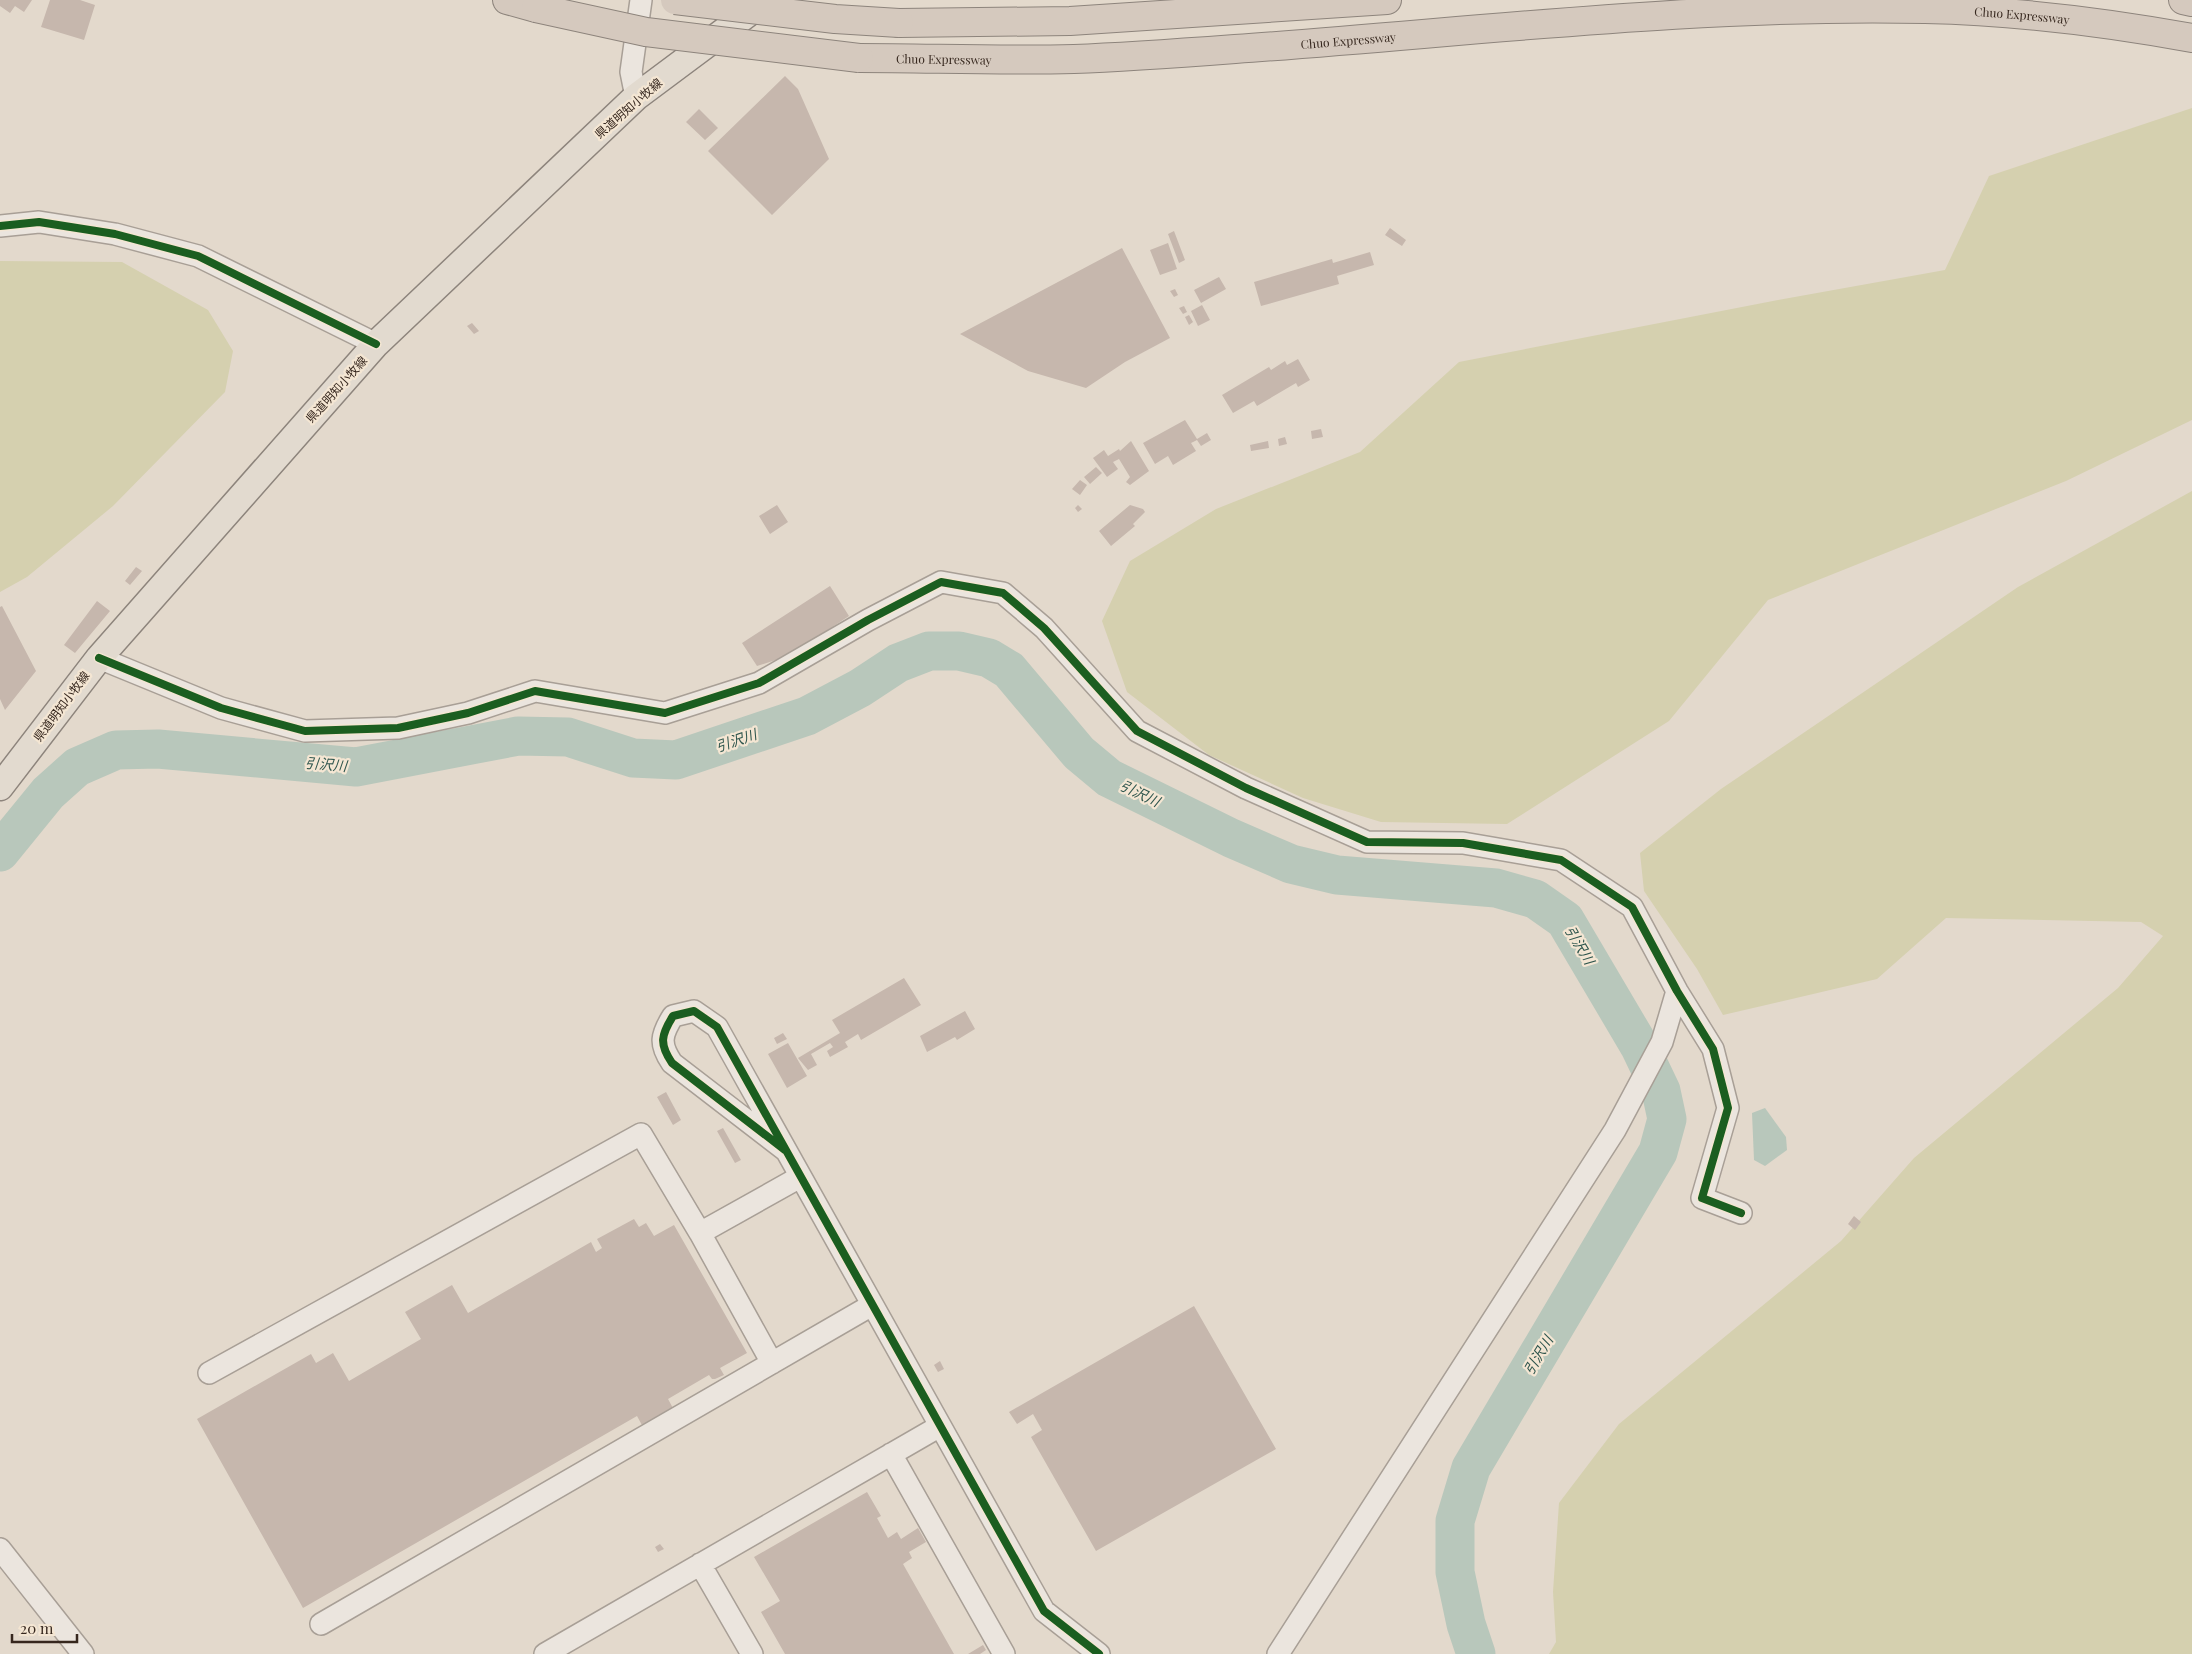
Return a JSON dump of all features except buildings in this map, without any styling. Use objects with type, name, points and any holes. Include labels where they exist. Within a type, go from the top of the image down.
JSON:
[{"type":"highway","name":"Chuo Expressway","points":[[507,0],[646,32],[859,58],[1072,59],[1259,48],[1598,18],[1763,9],[1927,9],[2054,18],[2135,28],[2192,38]]},
{"type":"highway","points":[[675,0],[835,19],[899,23],[1070,21],[1387,0]]},
{"type":"highway","points":[[2183,0],[2192,2]]},
{"type":"main road","name":"県道明知小牧線","points":[[0,787],[99,658],[376,344],[636,97],[766,0]]},
{"type":"street","points":[[636,97],[631,72],[641,0]]},
{"type":"street","points":[[0,226],[40,222],[115,234],[198,256],[376,344]]},
{"type":"street","points":[[99,658],[221,708],[305,731],[398,728],[468,713],[535,691],[665,713],[760,683],[868,620],[941,582],[1003,594],[1044,628],[1137,731],[1246,788],[1367,842],[1463,844],[1561,860],[1632,907],[1677,991],[1713,1049],[1728,1108],[1702,1198],[1741,1213]]},
{"type":"street","points":[[1278,1654],[1615,1130],[1662,1042],[1677,991]]},
{"type":"street","points":[[784,1150],[672,1063],[663,1050],[664,1031],[673,1016],[694,1011],[717,1027],[784,1150],[1044,1610],[1099,1654]]},
{"type":"street","points":[[209,1373],[641,1134],[700,1233],[772,1363]]},
{"type":"street","points":[[700,1233],[800,1177]]},
{"type":"street","points":[[321,1624],[872,1305]]},
{"type":"street","points":[[545,1654],[940,1426]]},
{"type":"street","points":[[891,1454],[1004,1654]]},
{"type":"street","points":[[0,1548],[83,1654]]},
{"type":"street","points":[[700,1564],[752,1654]]},
{"type":"shaded area","points":[[2192,108],[2192,420],[2066,481],[1768,600],[1669,721],[1507,824],[1381,822],[1303,798],[1209,755],[1127,692],[1102,621],[1130,561],[1216,509],[1360,452],[1459,362],[1778,300],[1945,270],[1989,176]]},
{"type":"shaded area","points":[[0,261],[122,262],[208,310],[233,351],[225,392],[113,506],[27,577],[0,592]]},
{"type":"shaded area","points":[[2192,491],[2192,1654],[1549,1654],[1556,1642],[1553,1592],[1559,1503],[1619,1424],[1841,1241],[1914,1158],[2118,988],[2163,936],[2141,922],[1946,918],[1877,979],[1723,1015],[1697,969],[1644,891],[1640,853],[1721,789],[2018,587]]},
{"type":"shaded area","points":[[1765,1108],[1786,1137],[1787,1150],[1765,1166],[1754,1160],[1752,1113]]},
{"type":"waterway","name":"引沢川","points":[[0,852],[48,793],[77,767],[116,750],[158,749],[356,767],[518,736],[568,737],[633,758],[676,760],[807,716],[860,688],[898,663],[929,651],[959,651],[989,658],[1009,670],[1079,753],[1109,778],[1231,838],[1291,864],[1337,875],[1496,888],[1535,899],[1565,920],[1640,1047],[1661,1091],[1667,1119],[1658,1152],[1471,1468],[1455,1521],[1455,1572],[1466,1624],[1476,1654]]},
{"type":"cycle path","points":[[0,226],[39,222],[115,234],[198,256],[376,344]]},
{"type":"cycle path","points":[[99,658],[221,708],[305,731],[398,728],[468,713],[535,691],[665,713],[759,683],[868,620],[941,582],[1003,593],[1044,628],[1137,731],[1246,788],[1367,842],[1463,843],[1561,860],[1632,907],[1677,991],[1713,1049],[1728,1108],[1702,1198],[1741,1213]]},
{"type":"cycle path","points":[[785,1150],[672,1063],[663,1045],[663,1040],[673,1016],[694,1011],[717,1027],[1044,1611],[1099,1654]]}]
